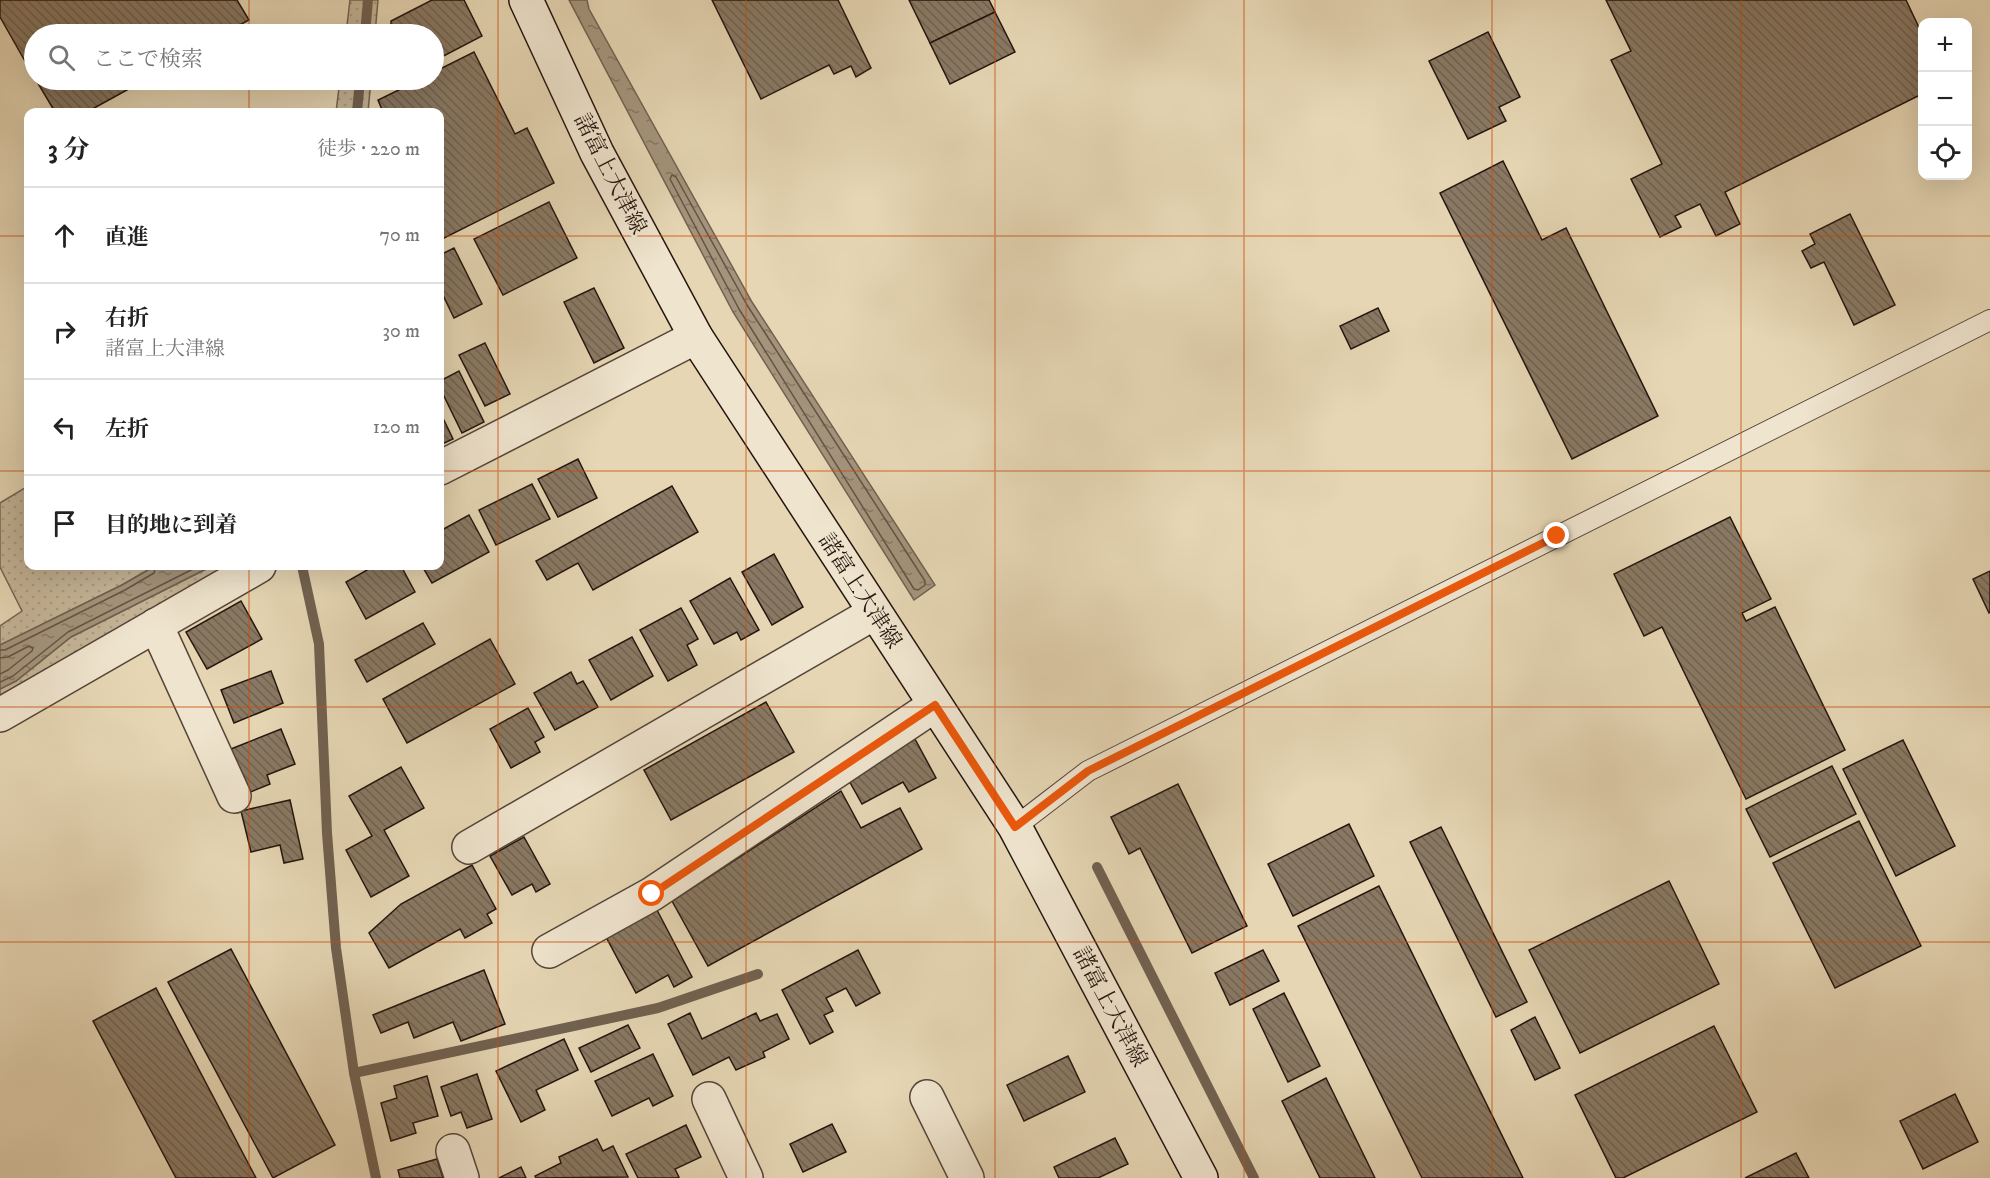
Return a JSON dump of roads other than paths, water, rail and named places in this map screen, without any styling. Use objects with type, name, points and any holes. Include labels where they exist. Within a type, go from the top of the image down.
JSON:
[{"type":"street","name":"諸富上大津線","points":[[526,0],[597,153],[696,337],[1015,827],[1201,1178]]},
{"type":"street","points":[[444,466],[696,337]]},
{"type":"street","points":[[0,715],[252,570]]},
{"type":"street","points":[[469,847],[874,613]]},
{"type":"street","points":[[156,625],[234,796]]},
{"type":"street","points":[[549,951],[652,894],[935,705]]},
{"type":"street","points":[[927,1097],[967,1178]]},
{"type":"street","points":[[709,1099],[746,1178]]},
{"type":"lane","points":[[1015,827],[1088,771],[1990,320]]},
{"type":"water","points":[[569,0],[587,0],[589,9],[752,302],[935,585],[914,600],[733,312]]},
{"type":"water","points":[[148,570],[204,570],[71,637],[16,681],[0,689],[0,645]]},
{"type":"waterway","points":[[366,24],[368,0]]},
{"type":"waterway","points":[[357,108],[359,90]]},
{"type":"waterway","points":[[303,570],[319,644],[327,833],[336,948],[354,1073],[376,1178]]},
{"type":"waterway","points":[[1097,867],[1254,1178]]},
{"type":"waterway","points":[[354,1073],[658,1008],[758,974]]}]
